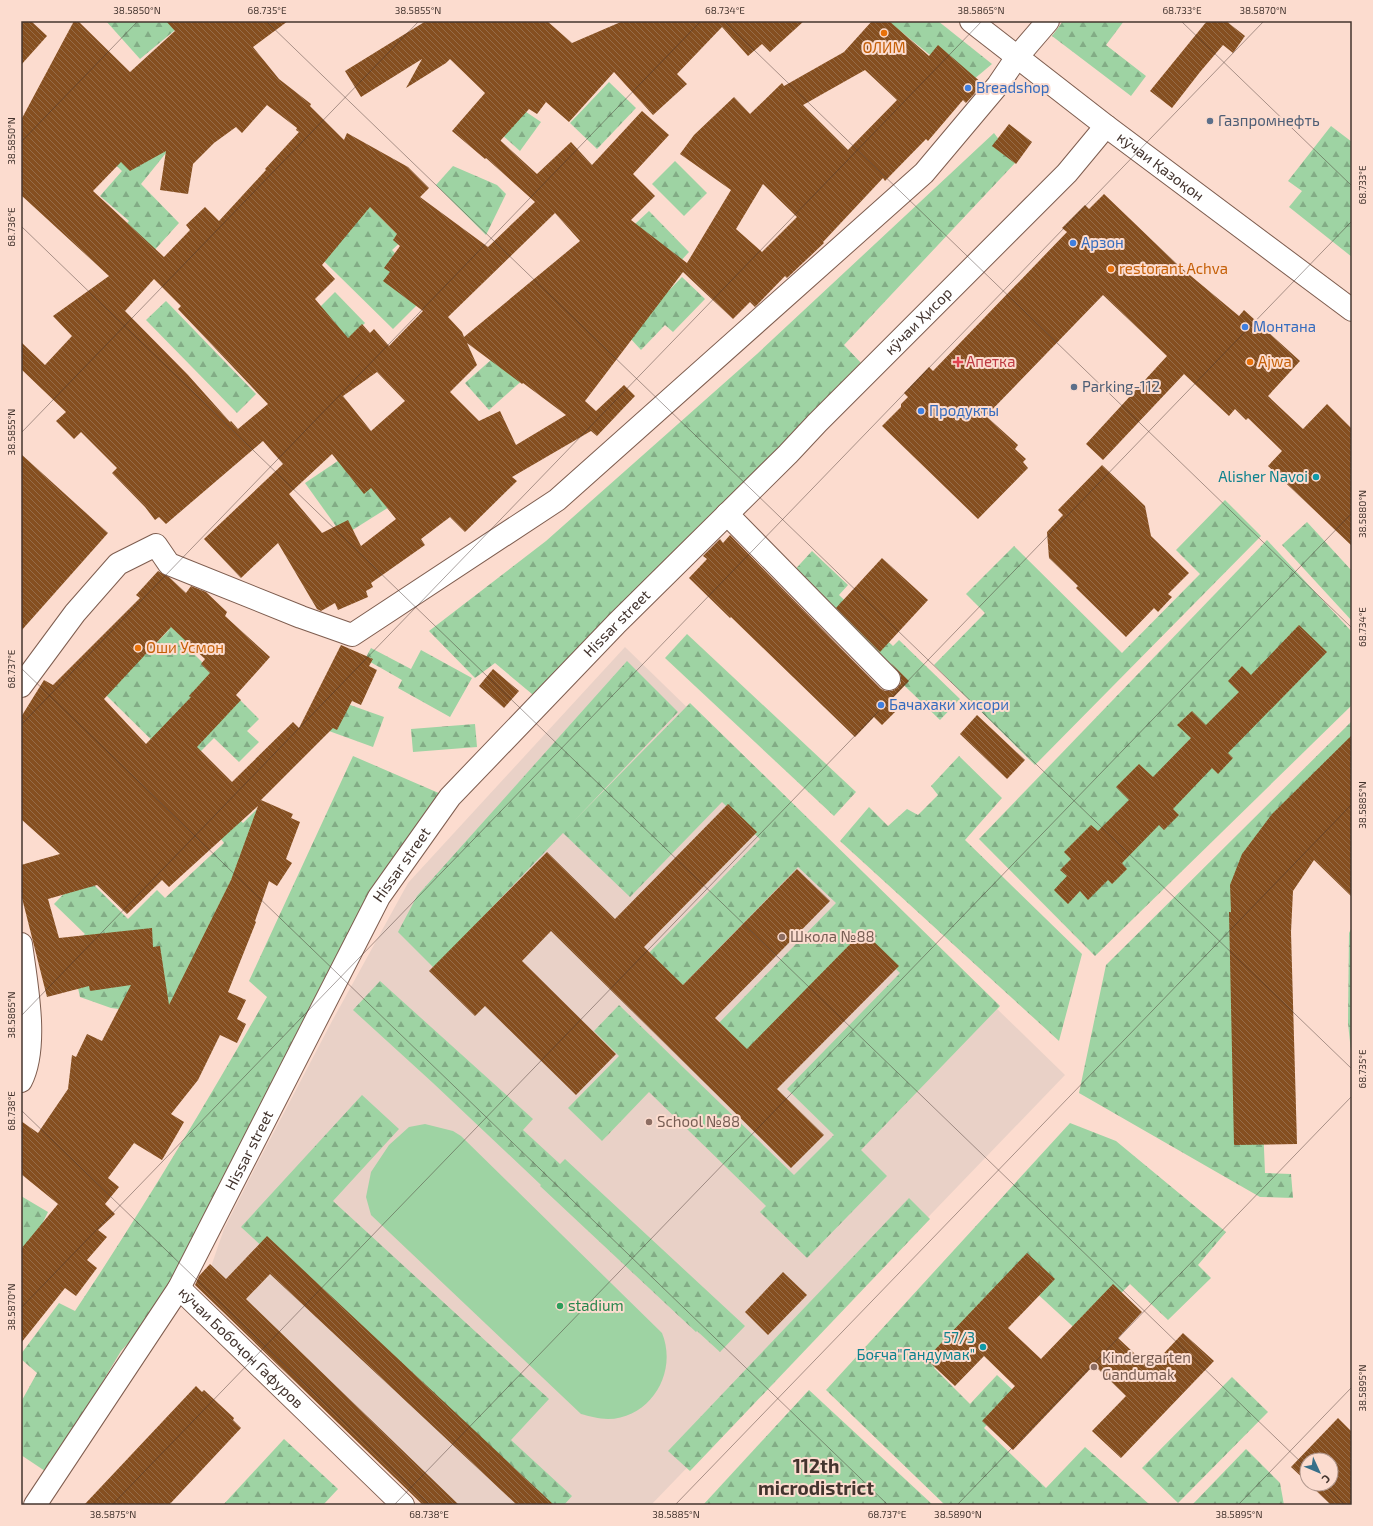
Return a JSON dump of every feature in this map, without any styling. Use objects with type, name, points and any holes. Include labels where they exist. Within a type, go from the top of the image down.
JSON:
[{"type":"street","name":"кӯчаи Қазоқон","points":[[971,21],[1106,126],[1352,310]]},
{"type":"street","points":[[21,686],[75,613],[118,564],[156,545],[169,564],[301,617],[352,635],[557,500],[924,173],[998,85],[1017,57],[1048,21]]},
{"type":"street","name":"кӯчаи Ҳисор","points":[[727,514],[1067,173],[1106,126]]},
{"type":"street","points":[[727,514],[889,679]]},
{"type":"street","name":"Hissar street","points":[[178,1288],[379,897],[441,809],[450,797],[617,623],[727,514]]},
{"type":"street","points":[[21,944],[29,1011],[29,1059],[21,1081]]},
{"type":"street","name":"кӯчаи Бобоҷон Гафуров","points":[[35,1505],[178,1288],[403,1505]]},
{"type":"shaded area","name":"School №88","points":[[625,647],[1065,1075],[651,1505],[432,1505],[204,1287],[224,1229],[331,1023],[408,883]]},
{"type":"green space","points":[[106,21],[186,21],[140,59]]},
{"type":"green space","points":[[888,21],[938,21],[992,64],[967,85]]},
{"type":"green space","points":[[1063,21],[1124,21],[1106,45],[1146,76],[1131,96],[1052,36]]},
{"type":"green space","points":[[609,82],[636,108],[597,149],[570,123]]},
{"type":"green space","points":[[507,99],[541,122],[520,151],[490,124]]},
{"type":"green space","points":[[1331,126],[1352,142],[1352,257],[1289,207],[1302,191],[1288,181]]},
{"type":"green space","points":[[994,133],[1016,162],[844,345],[862,364],[538,699],[495,663],[475,678],[429,631],[546,541],[757,354]]},
{"type":"green space","points":[[170,148],[141,184],[179,223],[142,264],[114,237],[129,221],[100,196],[122,171],[99,149]]},
{"type":"green space","points":[[675,161],[707,193],[684,216],[652,184]]},
{"type":"green space","points":[[328,165],[403,240],[392,250],[432,290],[393,329],[278,216]]},
{"type":"green space","points":[[453,166],[497,185],[506,194],[486,235],[436,185]]},
{"type":"green space","points":[[649,211],[689,252],[676,266],[635,224]]},
{"type":"green space","points":[[682,277],[705,299],[673,332],[665,325],[641,350],[630,338],[649,311]]},
{"type":"green space","points":[[335,292],[365,323],[338,350],[280,347]]},
{"type":"green space","points":[[166,301],[256,394],[237,413],[146,320]]},
{"type":"green space","points":[[501,351],[525,378],[489,410],[465,383]]},
{"type":"green space","points":[[372,438],[413,492],[343,536],[305,483]]},
{"type":"green space","points":[[1225,500],[1261,536],[1035,765],[934,665],[985,613],[966,594],[1014,546],[1122,653],[1200,574],[1176,550]]},
{"type":"green space","points":[[1307,522],[1352,571],[1352,621],[1282,545]]},
{"type":"green space","points":[[1267,540],[1352,632],[1352,705],[1095,956],[979,839]]},
{"type":"green space","points":[[812,551],[848,585],[839,595],[893,646],[899,640],[960,699],[940,720],[790,575]]},
{"type":"green space","points":[[142,603],[218,616],[187,647],[259,719],[247,731],[259,742],[239,762],[214,738],[182,770],[105,694],[169,630]]},
{"type":"green space","points":[[687,634],[856,792],[834,816],[665,658]]},
{"type":"green space","points":[[371,648],[411,669],[421,650],[472,678],[450,717],[398,688],[402,680],[365,659]]},
{"type":"green space","points":[[627,661],[678,712],[574,821],[690,703],[1000,1006],[861,1150],[887,1176],[807,1258],[760,1212],[766,1206],[649,1092],[602,1141],[568,1108],[619,1056],[594,1031],[619,1005],[794,1175],[834,1135],[787,1089],[900,973],[865,939],[749,1058],[716,1026],[836,903],[798,867],[682,986],[648,954],[760,839],[722,802],[630,897],[563,833],[434,968],[398,932],[417,896]]},
{"type":"green space","points":[[339,701],[384,717],[373,747],[329,731]]},
{"type":"green space","points":[[1352,721],[1352,780],[1255,927],[1265,1173],[1291,1174],[1293,1198],[1260,1197],[1079,1093],[1106,965]]},
{"type":"green space","points":[[475,724],[477,747],[413,752],[411,729]]},
{"type":"green space","points":[[353,756],[441,794],[179,1288],[121,1351],[48,1473],[21,1455],[21,1402],[37,1373],[21,1359],[21,1354],[59,1303],[75,1311],[174,1156],[267,997],[249,981]]},
{"type":"green space","points":[[959,756],[1002,798],[965,840],[1082,954],[1059,1041],[840,841],[869,807],[888,826],[907,809],[918,815],[938,795],[931,786]]},
{"type":"green space","points":[[259,807],[270,819],[171,1015],[111,1008],[80,997],[69,947],[85,934],[54,904],[83,874],[128,919],[157,890],[165,898],[224,843],[210,825],[227,809],[243,823]]},
{"type":"green space","points":[[1352,927],[1352,1061],[1348,1023],[1349,933]]},
{"type":"green space","points":[[380,981],[533,1119],[523,1130],[560,1164],[565,1159],[745,1326],[720,1352],[697,1331],[696,1332],[540,1186],[541,1185],[433,1083],[353,1010]]},
{"type":"green space","points":[[362,1095],[399,1129],[333,1201],[549,1399],[511,1440],[572,1496],[564,1505],[544,1505],[241,1227]]},
{"type":"green space","points":[[1070,1123],[1116,1141],[1226,1232],[1198,1265],[1211,1278],[1168,1320],[1130,1284],[1081,1334],[1019,1277],[934,1368],[970,1404],[997,1375],[1017,1394],[984,1428],[1046,1488],[1085,1447],[1150,1505],[945,1505],[826,1390]]},
{"type":"green space","points":[[425,1124],[453,1131],[461,1136],[662,1333],[666,1348],[666,1363],[663,1377],[657,1390],[648,1402],[637,1411],[623,1417],[608,1419],[581,1414],[371,1215],[366,1197],[371,1172],[389,1145],[409,1127]]},
{"type":"green space","points":[[21,1196],[48,1212],[43,1222],[57,1231],[21,1254]]},
{"type":"green space","points":[[909,1198],[930,1219],[690,1471],[668,1451]]},
{"type":"green space","points":[[1232,1377],[1268,1412],[1178,1503],[1142,1468]]},
{"type":"green space","points":[[809,1390],[933,1505],[703,1505]]},
{"type":"green space","points":[[284,1439],[338,1489],[323,1505],[223,1505]]},
{"type":"green space","points":[[1246,1449],[1280,1483],[1284,1505],[1192,1505]]},
{"type":"building","points":[[21,21],[31,21],[47,36],[21,65]]},
{"type":"building","points":[[74,21],[78,21],[130,72],[175,31],[166,21],[288,21],[253,47],[279,79],[311,104],[310,106],[344,140],[347,133],[408,167],[429,188],[420,197],[488,247],[535,202],[486,158],[485,159],[452,131],[485,93],[450,59],[406,88],[422,59],[361,97],[345,71],[426,21],[547,21],[572,43],[623,21],[804,21],[770,52],[762,44],[748,56],[722,27],[677,74],[687,84],[653,115],[614,72],[569,122],[546,102],[537,114],[529,109],[501,140],[537,174],[571,142],[592,165],[642,111],[669,135],[633,174],[655,196],[631,220],[687,263],[731,190],[680,154],[694,135],[734,97],[750,114],[782,83],[784,86],[844,52],[872,21],[889,21],[929,56],[938,45],[983,84],[966,103],[963,100],[928,141],[926,139],[885,181],[883,178],[823,242],[824,243],[787,278],[785,276],[755,307],[750,302],[733,319],[683,272],[585,401],[596,411],[624,385],[635,396],[597,436],[591,431],[512,477],[517,481],[465,532],[450,517],[421,539],[425,545],[371,583],[373,587],[366,591],[368,597],[338,610],[335,603],[321,611],[317,609],[278,543],[241,578],[204,539],[283,464],[263,441],[166,524],[159,517],[155,520],[145,507],[112,473],[117,468],[81,432],[74,439],[56,421],[66,412],[21,369],[21,342],[45,365],[72,336],[53,316],[109,276],[21,195],[21,120]],"holes":[[[865,70],[897,100],[848,150],[803,105]],[[267,105],[297,128],[296,130],[299,132],[219,221],[205,207],[186,225],[190,230],[164,257],[93,191],[121,162],[130,171],[166,151],[160,190],[188,194],[193,164],[214,143],[236,127],[242,133]],[[763,184],[797,217],[762,252],[736,229]],[[370,207],[397,234],[393,240],[400,246],[384,268],[390,272],[383,281],[423,311],[389,346],[374,329],[370,333],[362,324],[348,338],[315,299],[335,279],[322,265]],[[555,213],[580,241],[464,337],[462,332],[448,317]],[[154,279],[181,306],[178,309],[268,404],[238,429],[188,375],[125,311]],[[467,343],[566,415],[516,445],[500,411],[479,421],[450,392],[477,365]],[[377,372],[405,401],[371,431],[343,396]],[[332,454],[364,494],[371,488],[396,519],[361,546],[348,520],[322,533],[289,494]]]},
{"type":"building","points":[[1207,21],[1226,21],[1245,36],[1233,53],[1223,45],[1172,108],[1150,91]]},
{"type":"building","points":[[1009,124],[1032,142],[1016,164],[992,146]]},
{"type":"building","points":[[1104,194],[1179,266],[1239,316],[1244,310],[1300,361],[1268,396],[1303,429],[1327,404],[1352,429],[1352,546],[1268,466],[1282,451],[1248,418],[1246,420],[1235,409],[1229,416],[1184,374],[1103,460],[1086,444],[1167,356],[1103,295],[986,416],[1018,445],[1015,449],[1026,459],[1023,462],[1028,468],[978,519],[882,426],[901,407],[901,404],[908,397],[904,393],[929,367],[933,371],[1067,232],[1062,228],[1085,205],[1089,209]]},
{"type":"building","points":[[21,454],[108,533],[21,631]]},
{"type":"building","points":[[1102,465],[1145,506],[1151,536],[1189,573],[1168,594],[1172,597],[1158,612],[1154,608],[1126,637],[1076,588],[1078,586],[1049,558],[1047,532],[1063,515],[1058,510]]},
{"type":"building","points":[[730,535],[880,688],[885,691],[892,691],[901,683],[901,676],[891,663],[909,681],[889,702],[897,710],[882,725],[874,717],[855,737],[689,578],[707,559],[703,556],[720,539],[723,543]]},
{"type":"building","points":[[882,558],[928,600],[880,652],[836,608]]},
{"type":"building","points":[[158,571],[169,577],[186,593],[191,586],[206,592],[227,612],[225,616],[270,657],[236,695],[241,700],[197,747],[232,782],[293,722],[299,728],[341,645],[373,659],[369,666],[377,670],[361,705],[352,701],[337,730],[333,728],[261,800],[293,814],[291,818],[300,822],[286,859],[292,863],[277,886],[269,881],[255,921],[256,922],[228,992],[246,1000],[237,1019],[246,1024],[237,1043],[220,1035],[198,1080],[171,1114],[184,1122],[162,1160],[134,1143],[108,1178],[119,1187],[105,1204],[115,1214],[98,1230],[107,1237],[87,1260],[97,1268],[76,1296],[65,1288],[21,1343],[21,1249],[58,1204],[21,1174],[21,1121],[38,1133],[68,1089],[72,1055],[76,1057],[87,1034],[102,1041],[131,985],[90,991],[89,986],[47,997],[21,894],[21,865],[60,854],[21,819],[21,717],[44,680],[53,685],[140,598],[136,595]],"holes":[[[171,627],[205,659],[201,664],[210,673],[189,696],[191,697],[146,744],[104,699]],[[258,806],[231,880],[169,1005],[160,946],[153,947],[152,928],[59,938],[48,899],[97,885],[127,914],[162,880],[169,887]]]},
{"type":"building","points":[[1299,625],[1327,652],[1228,753],[1233,758],[1218,774],[1212,768],[1173,809],[1179,815],[1164,830],[1159,825],[1122,863],[1127,869],[1112,884],[1108,880],[1088,900],[1080,891],[1068,904],[1054,890],[1067,876],[1060,870],[1071,859],[1064,852],[1091,825],[1098,831],[1129,800],[1116,787],[1139,764],[1153,777],[1191,738],[1177,725],[1192,711],[1206,725],[1239,692],[1228,681],[1242,666],[1251,675]]},
{"type":"building","points":[[493,669],[519,691],[504,708],[479,686]]},
{"type":"building","points":[[977,715],[1025,760],[1007,779],[960,734]]},
{"type":"building","points":[[1352,735],[1352,897],[1314,860],[1293,891],[1291,932],[1297,1144],[1234,1145],[1229,912],[1231,912],[1230,885],[1242,854],[1272,814]]},
{"type":"building","points":[[728,804],[757,832],[644,947],[683,985],[797,869],[830,901],[715,1018],[747,1049],[863,931],[899,966],[777,1089],[824,1135],[791,1168],[551,931],[522,961],[616,1054],[576,1095],[485,1006],[475,1016],[429,971],[547,852],[615,919]]},
{"type":"building","points":[[267,1236],[554,1505],[517,1505],[270,1274],[246,1299],[459,1505],[423,1505],[195,1285],[199,1276],[210,1264],[226,1279]]},
{"type":"building","name":"57/3 Боғча\"Гандумак\"","points":[[1027,1253],[1055,1279],[1008,1328],[1041,1359],[1113,1284],[1142,1312],[1118,1338],[1150,1368],[1183,1333],[1214,1361],[1121,1458],[1092,1431],[1126,1396],[1094,1365],[1013,1450],[982,1421],[1015,1386],[984,1356],[955,1386],[926,1359]]},
{"type":"building","points":[[783,1272],[807,1295],[768,1335],[745,1312]]},
{"type":"building","points":[[196,1386],[202,1392],[204,1390],[234,1418],[233,1420],[241,1428],[169,1505],[84,1505]]},
{"type":"building","points":[[1338,1418],[1352,1432],[1352,1505],[1331,1505],[1317,1492],[1339,1492],[1339,1452],[1305,1452]]},
{"type":"building","points":[[1299,1459],[1299,1474],[1291,1467]]},
{"type":"place","name":"ОЛИМ","points":[[884,33]]},
{"type":"place","name":"Breadshop","points":[[968,88]]},
{"type":"place","name":"Газпромнефть","points":[[1210,121]]},
{"type":"place","name":"Арзон","points":[[1073,243]]},
{"type":"place","name":"restorant Achva","points":[[1111,269]]},
{"type":"place","name":"Монтана","points":[[1245,327]]},
{"type":"place","name":"Апетка","points":[[958,362]]},
{"type":"place","name":"Ajwa","points":[[1250,362]]},
{"type":"place","name":"Parking-112","points":[[1074,387]]},
{"type":"place","name":"Продукты","points":[[921,411]]},
{"type":"place","name":"Alisher Navoi","points":[[1316,477]]},
{"type":"place","name":"Оши Усмон","points":[[138,648]]},
{"type":"place","name":"Бачахаки хисори","points":[[881,705]]},
{"type":"place","name":"Школа №88","points":[[782,937]]},
{"type":"place","name":"School №88","points":[[649,1122]]},
{"type":"place","name":"stadium","points":[[560,1306]]},
{"type":"place","name":"57/3 Боғча\"Гандумак\"","points":[[983,1347]]},
{"type":"place","name":"Kindergarten Gandumak","points":[[1094,1367]]},
{"type":"district","name":"112th microdistrict","points":[[816,1477]]}]
